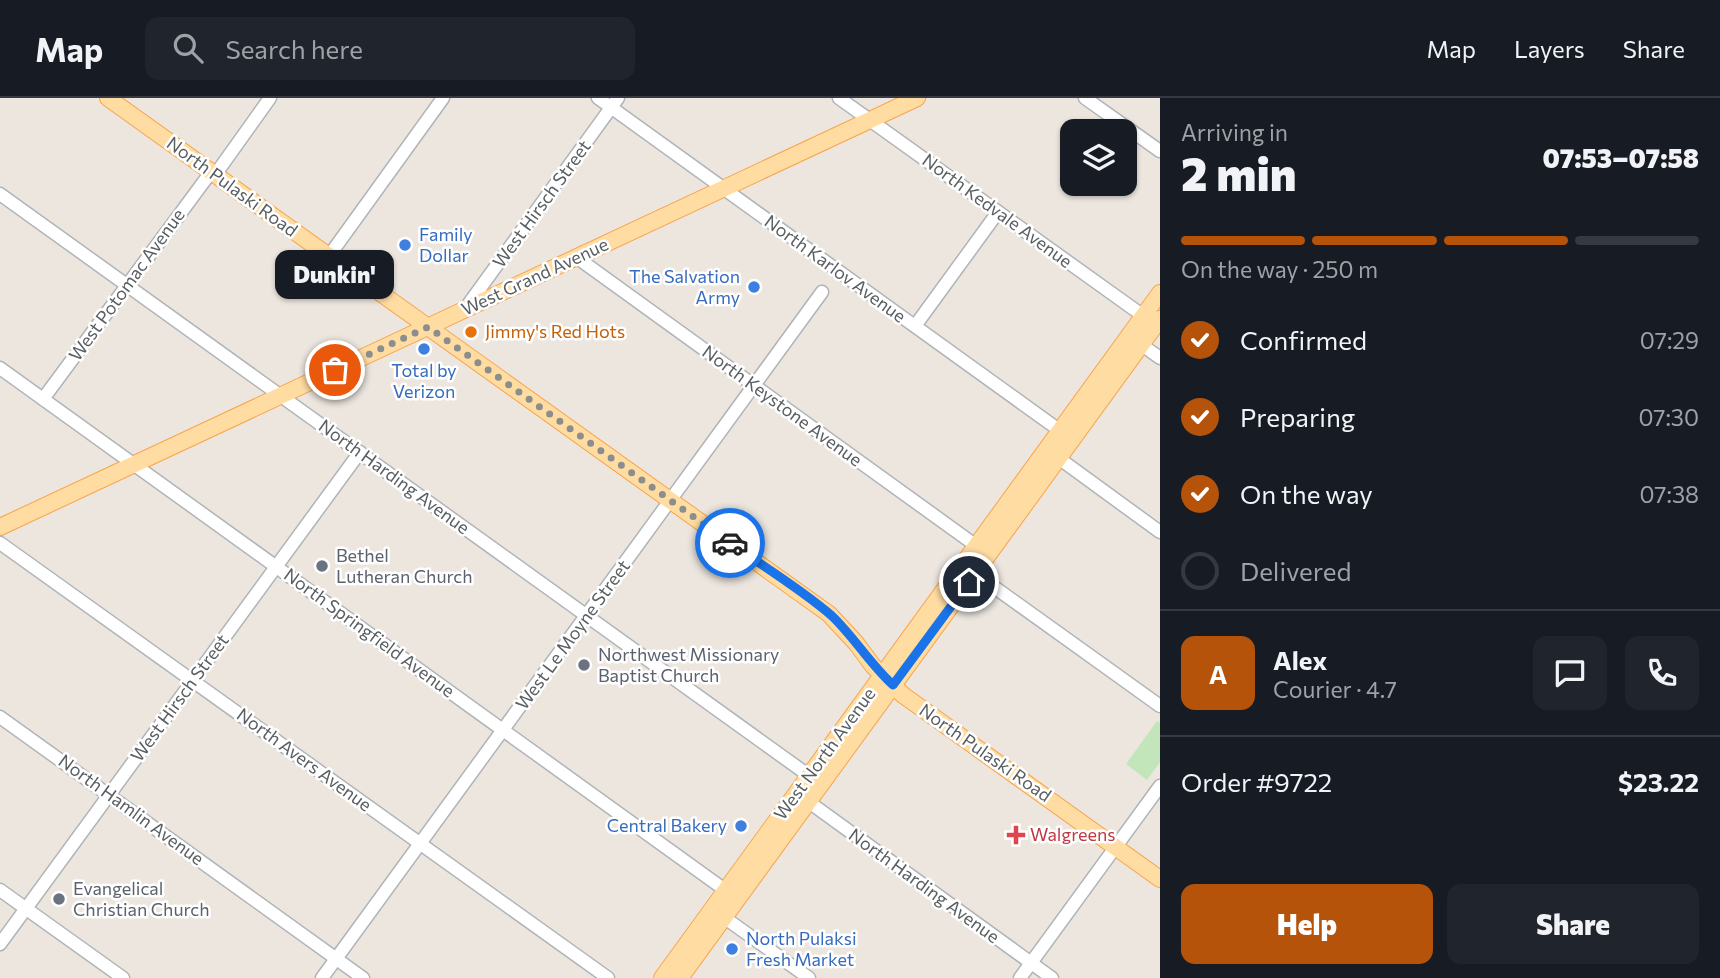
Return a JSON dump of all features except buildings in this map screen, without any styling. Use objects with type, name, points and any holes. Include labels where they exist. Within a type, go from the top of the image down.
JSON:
[{"type":"main road","name":"North Pulaski Road","points":[[108,98],[829,614],[903,695],[1160,879]]},
{"type":"main road","name":"West Grand Avenue","points":[[0,527],[917,98]]},
{"type":"main road","name":"West North Avenue","points":[[662,978],[732,895],[1135,340],[1153,320],[1160,293]]},
{"type":"main road","name":"West North Avenue","points":[[680,978],[718,913]]},
{"type":"street","name":"West Potomac Avenue","points":[[43,399],[270,98]]},
{"type":"street","points":[[329,256],[443,98]]},
{"type":"street","name":"North Karlov Avenue","points":[[598,98],[615,103],[724,188],[1066,435]]},
{"type":"street","name":"North Kedvale Avenue","points":[[839,98],[1153,320]]},
{"type":"street","points":[[1085,98],[1160,151]]},
{"type":"street","name":"West Hirsch Street","points":[[465,310],[615,103]]},
{"type":"street","name":"North Harding Avenue","points":[[0,194],[815,780]]},
{"type":"street","points":[[915,326],[998,212]]},
{"type":"street","name":"North Keystone Avenue","points":[[576,257],[982,551]]},
{"type":"street","name":"West Le Moyne Street","points":[[322,978],[822,292]]},
{"type":"street","points":[[1135,340],[1160,358]]},
{"type":"street","name":"North Springfield Avenue","points":[[0,368],[732,895]]},
{"type":"street","name":"West Hirsch Street","points":[[0,944],[360,453]]},
{"type":"street","points":[[1052,454],[1160,532]]},
{"type":"street","name":"North Avers Avenue","points":[[0,543],[608,978]]},
{"type":"street","points":[[969,569],[1160,706]]},
{"type":"street","name":"North Hamlin Avenue","points":[[0,716],[363,978]]},
{"type":"street","points":[[1020,978],[1160,786]]},
{"type":"street","name":"North Harding Avenue","points":[[802,797],[1052,978]]},
{"type":"street","points":[[0,890],[123,978]]},
{"type":"street","points":[[718,913],[809,978]]},
{"type":"green space","points":[[1157,721],[1160,723],[1160,762],[1147,780],[1126,764]]},
{"type":"way so far","points":[[335,370],[428,327],[730,543]]},
{"type":"place","name":"Family Dollar","points":[[405,245]]},
{"type":"place","name":"The Salvation Army","points":[[754,287]]},
{"type":"place","name":"Jimmy's Red Hots","points":[[471,332]]},
{"type":"place","name":"Total by Verizon","points":[[424,349]]},
{"type":"place","name":"Dunkin'","points":[[335,370]]},
{"type":"place","name":"Bethel Lutheran Church","points":[[322,566]]},
{"type":"place","name":"Northwest Missionary Baptist Church","points":[[584,665]]},
{"type":"place","name":"Central Bakery","points":[[741,826]]},
{"type":"place","name":"Walgreens","points":[[1016,835]]},
{"type":"place","name":"Evangelical Christian Church","points":[[59,899]]},
{"type":"place","name":"North Pulaksi Fresh Market","points":[[732,949]]},
{"type":"route","points":[[730,543],[829,614],[873,666],[893,685],[969,582]]}]
